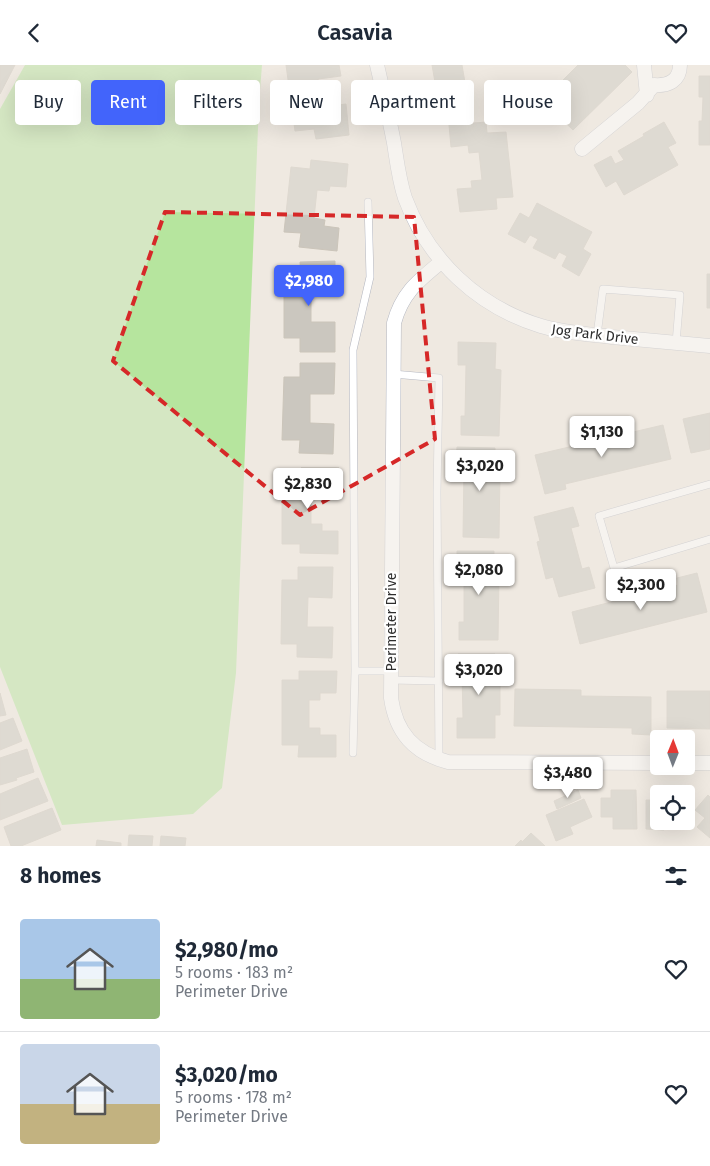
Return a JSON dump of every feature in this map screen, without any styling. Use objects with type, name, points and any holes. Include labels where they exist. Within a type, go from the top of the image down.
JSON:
[{"type":"street","name":"Jog Park Drive","points":[[377,65],[398,171],[405,197],[415,222],[428,245],[471,291],[493,306],[517,318],[542,327],[568,332],[710,346]]},
{"type":"street","points":[[644,65],[647,95]]},
{"type":"street","points":[[582,149],[647,95],[654,85],[664,86],[674,81],[680,72],[680,65]]},
{"type":"street","name":"Perimeter Drive","points":[[441,261],[408,291],[397,312],[393,334],[391,675],[392,709],[401,731],[416,748],[426,754],[458,763],[650,763]]},
{"type":"street","points":[[695,763],[710,763]]},
{"type":"lane","points":[[353,753],[355,671],[354,350],[370,277],[368,202]]},
{"type":"lane","points":[[597,335],[603,289],[680,295],[676,343]]},
{"type":"lane","points":[[393,374],[439,378],[437,492],[439,759]]},
{"type":"lane","points":[[710,484],[599,517],[614,568],[710,539]]},
{"type":"lane","points":[[355,671],[439,681]]},
{"type":"highlighted area","points":[[165,212],[414,217],[435,439],[300,515],[113,361]]},
{"type":"green space","points":[[25,65],[262,65],[260,90],[260,80],[175,80],[175,125],[258,125],[236,673],[222,788],[193,814],[62,825],[0,667],[0,109],[15,83],[15,125],[81,125],[81,80],[16,80]]},
{"type":"building","points":[[0,65],[15,65],[0,94]]},
{"type":"building","points":[[286,65],[339,65],[341,76],[318,80],[288,80]]},
{"type":"building","points":[[432,65],[462,65],[465,80],[435,80]]},
{"type":"building","points":[[578,65],[625,65],[632,72],[573,130],[568,125],[571,125],[571,80],[563,80]]},
{"type":"building","points":[[699,76],[710,76],[710,145],[699,145],[699,121],[702,121],[703,97],[699,97]]},
{"type":"building","points":[[346,104],[349,135],[316,139],[314,129],[295,131],[294,125],[341,125],[341,105]]},
{"type":"building","points":[[484,122],[487,133],[506,132],[513,197],[496,198],[497,209],[460,212],[457,189],[472,188],[471,181],[482,180],[479,152],[469,153],[468,145],[451,147],[449,125],[474,125],[474,123]]},
{"type":"building","points":[[664,122],[676,143],[668,147],[678,165],[624,195],[616,181],[606,187],[594,165],[611,156],[615,164],[624,160],[618,151]]},
{"type":"building","points":[[311,160],[348,164],[346,187],[330,186],[329,191],[317,190],[314,218],[325,220],[324,226],[339,228],[337,251],[299,247],[301,233],[284,232],[291,167],[310,169]]},
{"type":"building","points":[[537,203],[592,232],[583,249],[591,254],[579,276],[562,266],[567,256],[559,252],[555,259],[533,248],[538,239],[530,235],[525,243],[508,234],[520,213],[529,218]]},
{"type":"building","points":[[335,261],[335,291],[311,291],[311,322],[335,322],[335,352],[300,352],[300,338],[284,338],[284,275],[301,275],[300,262]]},
{"type":"building","points":[[707,274],[710,274],[710,308],[707,308]]},
{"type":"building","points":[[458,342],[496,343],[495,369],[501,370],[499,436],[461,435],[461,416],[465,416],[466,365],[458,365]]},
{"type":"building","points":[[300,363],[335,363],[334,394],[310,394],[310,423],[334,424],[333,454],[299,453],[300,440],[282,440],[284,377],[300,377]]},
{"type":"building","points":[[710,413],[710,449],[691,453],[683,419]]},
{"type":"building","points":[[663,425],[671,459],[565,484],[566,489],[545,494],[535,455]]},
{"type":"building","points":[[457,447],[495,448],[495,471],[500,471],[499,538],[463,537],[464,468],[456,468]]},
{"type":"building","points":[[301,468],[339,468],[339,490],[322,490],[323,497],[311,497],[311,524],[322,524],[322,531],[338,531],[338,554],[300,553],[300,544],[282,544],[282,476],[301,476]]},
{"type":"building","points":[[573,507],[579,526],[571,528],[582,569],[589,567],[595,588],[559,597],[553,577],[546,579],[537,542],[540,541],[534,517]]},
{"type":"building","points":[[457,551],[494,551],[493,575],[499,575],[498,640],[459,640],[459,622],[464,622],[464,570],[457,570]]},
{"type":"building","points":[[298,567],[333,567],[332,598],[308,597],[307,627],[333,627],[332,658],[297,657],[297,644],[281,644],[282,580],[298,580]]},
{"type":"building","points":[[697,573],[707,612],[580,644],[572,612],[678,585],[677,578]]},
{"type":"building","points":[[458,654],[495,654],[495,677],[500,677],[500,715],[495,715],[495,738],[457,738],[457,718],[463,718],[462,673],[458,673]]},
{"type":"building","points":[[299,671],[337,671],[336,693],[320,693],[320,700],[309,700],[309,728],[320,728],[320,735],[336,735],[336,757],[298,757],[299,745],[282,745],[282,680],[299,680]]},
{"type":"building","points":[[515,689],[581,690],[581,696],[651,697],[650,735],[632,734],[632,728],[514,726]]},
{"type":"building","points":[[667,691],[710,691],[710,729],[667,728]]},
{"type":"building","points":[[0,693],[6,715],[0,716]]},
{"type":"building","points":[[13,718],[22,741],[0,750],[0,723]]},
{"type":"building","points":[[27,749],[34,772],[0,785],[0,758]]},
{"type":"building","points":[[38,778],[48,801],[0,820],[0,794]]},
{"type":"building","points":[[578,790],[581,798],[557,809],[554,801]]},
{"type":"building","points":[[611,790],[636,790],[637,829],[613,829],[613,817],[601,817],[601,798],[611,798]]},
{"type":"building","points":[[708,795],[710,797],[710,838],[697,827],[705,818],[695,810]]},
{"type":"building","points":[[584,799],[592,817],[570,827],[573,834],[556,841],[546,815]]},
{"type":"building","points":[[646,800],[650,800],[650,829],[646,829]]},
{"type":"building","points":[[52,808],[61,830],[21,846],[11,846],[4,827]]},
{"type":"building","points":[[531,833],[545,846],[515,846],[521,840],[522,842]]},
{"type":"building","points":[[129,835],[153,836],[152,846],[128,846]]},
{"type":"building","points":[[161,836],[186,838],[185,846],[160,846]]},
{"type":"building","points":[[97,840],[121,843],[121,846],[96,846]]}]
